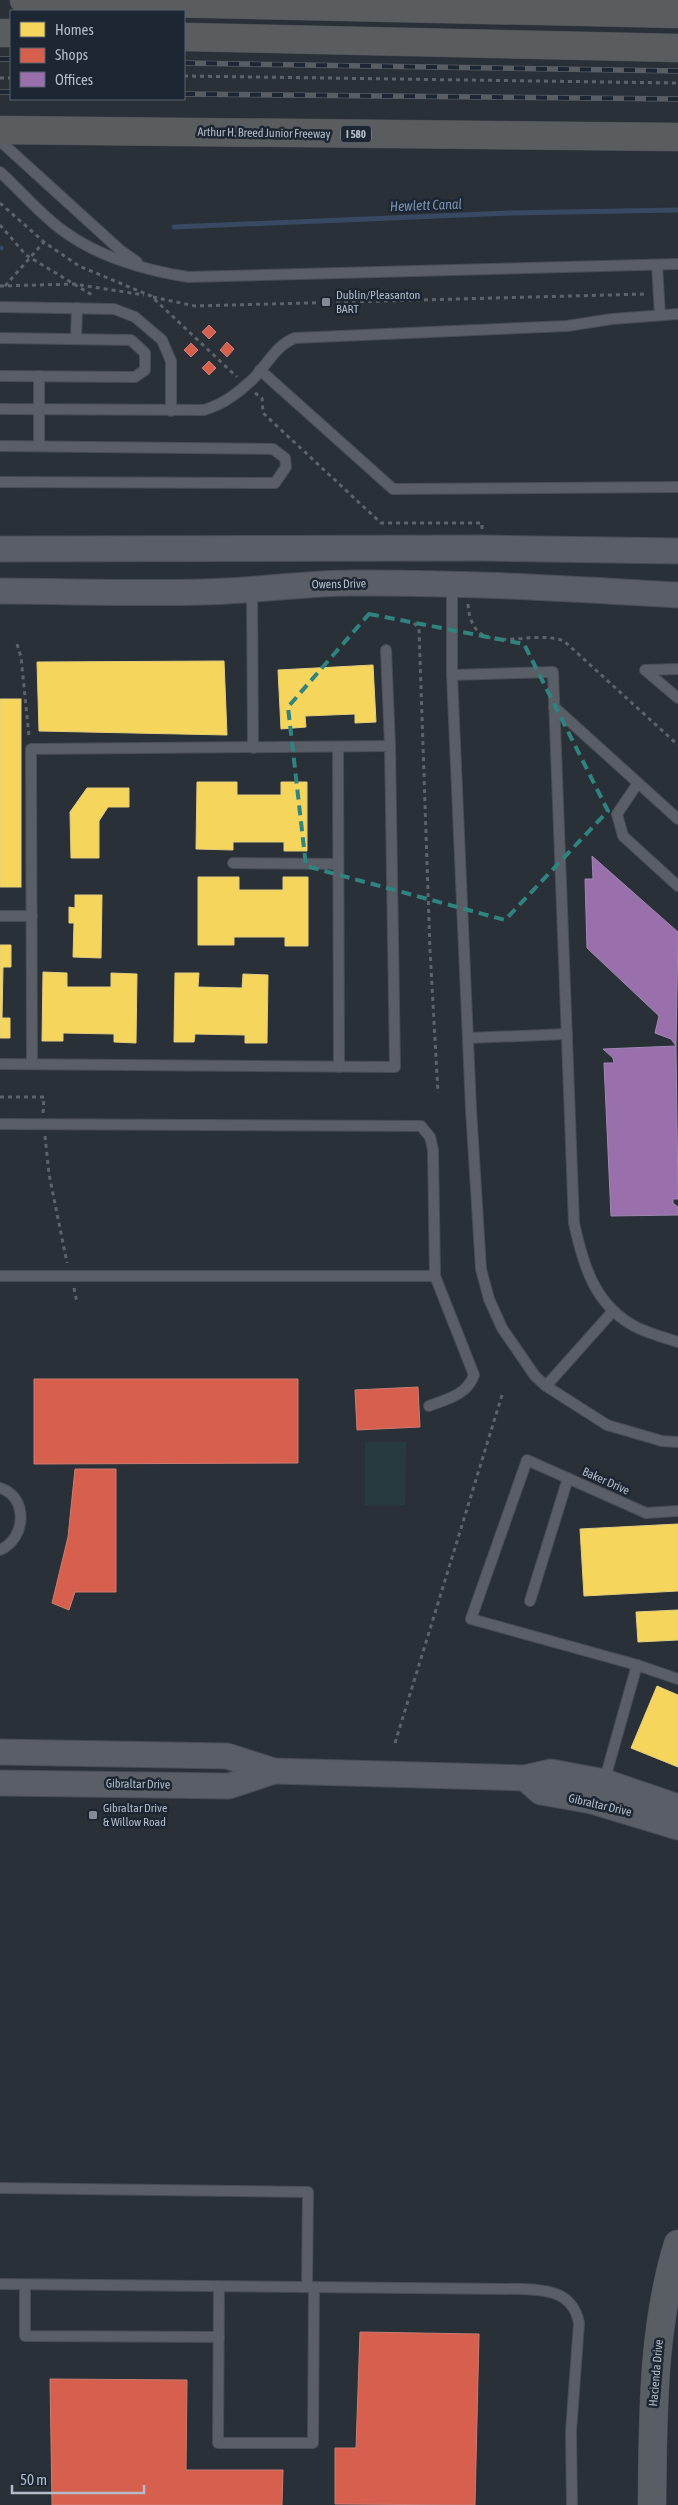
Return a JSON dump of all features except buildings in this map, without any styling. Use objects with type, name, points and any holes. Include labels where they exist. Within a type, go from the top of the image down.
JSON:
[{"type":"highway","points":[[24,0],[678,14]]},
{"type":"highway","points":[[185,37],[678,48]]},
{"type":"highway","name":"Arthur H. Breed Junior Freeway","points":[[0,130],[678,137]]},
{"type":"main road","name":"Hacienda Drive","points":[[652,2505],[653,2401],[661,2323],[678,2244]]},
{"type":"street","points":[[0,549],[482,548],[678,551]]},
{"type":"street","name":"Owens Drive","points":[[0,591],[171,592],[351,583],[460,584],[678,595]]},
{"type":"street","name":"Gibraltar Drive","points":[[0,1752],[227,1756],[274,1770],[525,1778],[551,1772],[602,1792],[678,1827]]},
{"type":"street","name":"Gibraltar Drive","points":[[0,1783],[229,1786],[274,1770]]},
{"type":"street","name":"Gibraltar Drive","points":[[602,1792],[678,1807]]},
{"type":"lane","points":[[0,140],[120,250],[143,267]]},
{"type":"lane","points":[[0,172],[60,229],[75,239],[110,256],[143,267],[188,277],[678,264]]},
{"type":"lane","points":[[657,265],[660,315]]},
{"type":"lane","points":[[0,307],[114,309],[135,317],[162,340],[171,361],[171,412]]},
{"type":"lane","points":[[76,339],[77,308]]},
{"type":"lane","points":[[0,409],[171,412],[204,410],[218,406],[230,399],[246,385],[280,347],[295,338],[567,326],[612,319],[678,314]]},
{"type":"lane","points":[[0,338],[131,340],[144,353],[144,370],[134,377],[0,376]]},
{"type":"lane","points":[[260,370],[393,489],[678,487]]},
{"type":"lane","points":[[39,446],[40,376]]},
{"type":"lane","points":[[0,446],[273,449],[285,458],[286,467],[275,483],[0,482]]},
{"type":"lane","points":[[460,584],[452,675],[468,1038],[481,1269],[488,1299],[502,1328],[536,1376],[546,1386],[607,1425],[662,1441],[678,1442]]},
{"type":"lane","points":[[252,589],[253,748]]},
{"type":"lane","points":[[0,1064],[395,1067],[390,746],[386,650]]},
{"type":"lane","points":[[678,669],[645,670],[678,698]]},
{"type":"lane","points":[[452,675],[552,672],[574,1223],[588,1276],[613,1310],[637,1327],[678,1342]]},
{"type":"lane","points":[[554,706],[678,819]]},
{"type":"lane","points":[[32,1064],[31,749],[390,746]]},
{"type":"lane","points":[[338,747],[339,1067]]},
{"type":"lane","points":[[638,783],[617,814],[623,836],[678,886]]},
{"type":"lane","points":[[233,863],[338,864]]},
{"type":"lane","points":[[0,916],[32,916]]},
{"type":"lane","points":[[468,1038],[567,1034]]},
{"type":"lane","points":[[0,1124],[421,1126],[430,1136],[433,1150],[435,1276],[474,1375],[471,1384],[457,1396],[429,1406]]},
{"type":"lane","points":[[0,1276],[435,1276]]},
{"type":"lane","points":[[546,1386],[613,1310]]},
{"type":"lane","name":"Baker Drive","points":[[637,1665],[471,1619],[527,1460],[646,1513],[678,1511]]},
{"type":"lane","points":[[530,1601],[568,1478]]},
{"type":"lane","points":[[0,1488],[15,1498],[21,1511],[21,1525],[16,1538],[0,1550]]},
{"type":"lane","points":[[602,1792],[637,1665],[678,1679]]},
{"type":"lane","points":[[0,2188],[308,2192],[313,2443],[218,2443],[219,2286]]},
{"type":"lane","points":[[0,2284],[523,2289],[545,2290],[564,2297],[577,2309],[579,2323],[571,2431],[572,2505]]},
{"type":"lane","points":[[25,2285],[25,2336],[219,2337]]},
{"type":"path","points":[[185,76],[678,84]]},
{"type":"path","points":[[0,203],[44,242],[79,266],[151,296],[262,398],[263,413],[381,522],[482,523],[482,548]]},
{"type":"path","points":[[0,225],[30,258],[114,309]]},
{"type":"path","points":[[2,286],[44,242]]},
{"type":"path","points":[[2,286],[74,284],[151,296],[195,306],[658,293]]},
{"type":"path","points":[[460,584],[468,619],[476,630],[489,639],[542,638],[564,641],[678,745]]},
{"type":"path","points":[[414,623],[419,629],[429,932],[438,1093]]},
{"type":"path","points":[[17,644],[21,657],[31,749]]},
{"type":"path","points":[[0,1097],[44,1097],[48,1174],[77,1303]]},
{"type":"path","points":[[395,1743],[502,1395]]},
{"type":"highlighted area","points":[[369,614],[524,644],[608,811],[505,920],[306,866],[288,707]]},
{"type":"green space","points":[[365,1442],[406,1442],[405,1505],[365,1505]]},
{"type":"waterway","name":"Hewlett Canal","points":[[174,227],[509,213],[678,210]]},
{"type":"railway","points":[[0,59],[10,59]]},
{"type":"railway","points":[[185,63],[678,71]]},
{"type":"railway","points":[[0,92],[10,92]]},
{"type":"railway","points":[[185,94],[678,99]]},
{"type":"place","name":"Dublin/Pleasanton BART","points":[[326,302]]},
{"type":"place","name":"Gibraltar Drive & Willow Road","points":[[93,1815]]}]
